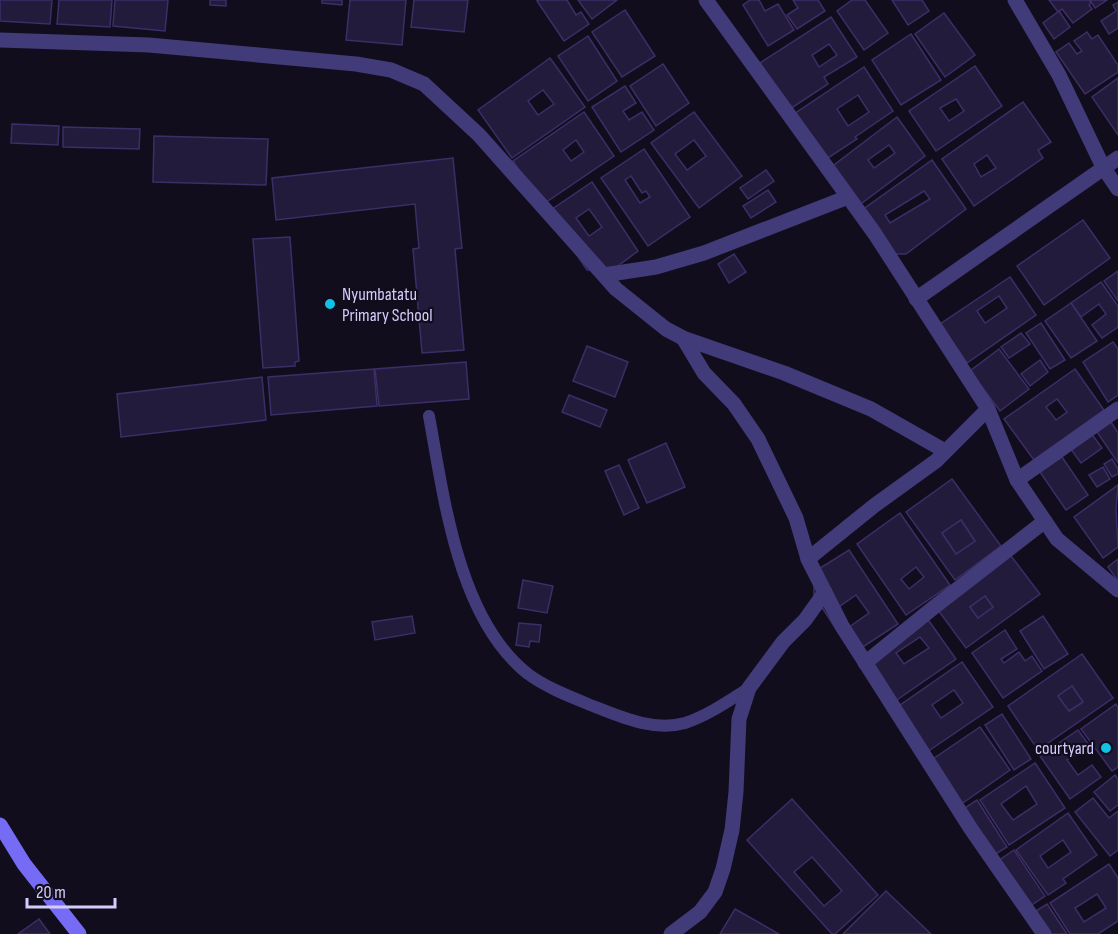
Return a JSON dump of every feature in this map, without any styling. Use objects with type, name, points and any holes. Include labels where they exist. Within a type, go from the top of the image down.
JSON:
[{"type":"street","points":[[706,0],[848,196],[988,409],[1017,480],[1058,539],[1117,585]]},
{"type":"street","points":[[1015,0],[1059,75],[1104,168],[1118,189]]},
{"type":"street","points":[[0,40],[149,45],[356,64],[391,70],[424,84],[479,135],[624,296],[666,329],[682,338],[784,373],[871,409],[945,451]]},
{"type":"street","points":[[916,299],[1118,158]]},
{"type":"street","points":[[604,275],[657,267],[704,253],[848,196]]},
{"type":"street","points":[[682,338],[704,373],[734,404],[758,439],[796,518],[808,559],[842,626],[971,828],[1044,934]]},
{"type":"street","points":[[808,559],[874,505],[936,461],[988,409]]},
{"type":"street","points":[[1017,480],[1118,410]]},
{"type":"street","points":[[866,663],[1046,521]]},
{"type":"street","points":[[671,934],[700,912],[715,892],[723,869],[732,830],[739,719],[749,688],[783,642],[805,620],[825,592]]},
{"type":"street","points":[[0,825],[24,864],[79,934]]},
{"type":"lane","points":[[429,416],[448,520],[475,603],[498,642],[527,673],[547,686],[575,698],[629,719],[658,725],[685,723],[749,688]]},
{"type":"building","points":[[0,0],[52,0],[50,24],[0,21]]},
{"type":"building","points":[[59,0],[112,0],[110,27],[57,24]]},
{"type":"building","points":[[115,0],[168,0],[165,31],[113,26]]},
{"type":"building","points":[[210,0],[226,0],[226,6],[210,5]]},
{"type":"building","points":[[322,0],[342,0],[342,5],[322,3]]},
{"type":"building","points":[[350,0],[406,0],[402,45],[346,40]]},
{"type":"building","points":[[414,0],[468,0],[464,32],[411,27]]},
{"type":"building","points":[[567,0],[576,15],[581,12],[589,24],[564,41],[537,1]]},
{"type":"building","points":[[578,0],[617,0],[592,19]]},
{"type":"building","points":[[750,0],[759,0],[765,11],[778,4],[794,30],[768,46],[743,5]]},
{"type":"building","points":[[793,0],[818,0],[825,11],[797,29],[787,15],[798,8]]},
{"type":"building","points":[[852,0],[865,0],[888,33],[864,50],[837,11]]},
{"type":"building","points":[[892,0],[922,0],[929,11],[908,25]]},
{"type":"building","points":[[1049,0],[1089,0],[1092,9],[1073,23],[1062,9],[1058,12]]},
{"type":"building","points":[[1090,0],[1107,0],[1095,8]]},
{"type":"building","points":[[1118,2],[1118,28],[1109,34],[1101,21],[1116,11],[1113,5]]},
{"type":"building","points":[[625,10],[655,56],[622,77],[592,32]]},
{"type":"building","points":[[1059,11],[1070,27],[1054,39],[1043,23]]},
{"type":"building","points":[[944,13],[975,55],[945,77],[915,34]]},
{"type":"building","points":[[831,17],[857,57],[824,77],[828,84],[790,109],[760,63]],"holes":[[[829,44],[837,55],[819,67],[812,55]]]},
{"type":"building","points":[[1087,32],[1092,39],[1098,35],[1118,65],[1118,72],[1085,94],[1056,52],[1069,43],[1077,54],[1082,51],[1074,41]]},
{"type":"building","points":[[911,34],[941,80],[901,105],[872,60]]},
{"type":"building","points":[[588,36],[617,81],[588,101],[558,56]]},
{"type":"building","points":[[550,58],[585,107],[512,158],[478,110]],"holes":[[[543,90],[554,104],[538,115],[528,101]]]},
{"type":"building","points":[[663,64],[689,103],[656,126],[630,86]]},
{"type":"building","points":[[975,66],[1002,106],[936,151],[909,111]],"holes":[[[956,99],[964,111],[949,121],[940,108]]]},
{"type":"building","points":[[864,67],[893,111],[825,160],[794,114]],"holes":[[[858,95],[869,112],[848,126],[837,109]]]},
{"type":"building","points":[[1118,78],[1118,135],[1092,97]]},
{"type":"building","points":[[625,86],[636,103],[623,111],[629,120],[642,112],[654,130],[621,152],[592,107]]},
{"type":"building","points":[[1023,102],[1051,142],[1038,150],[1043,158],[974,206],[942,159]],"holes":[[[987,155],[996,168],[981,177],[974,164]]]},
{"type":"building","points":[[584,112],[614,156],[542,205],[513,161]],"holes":[[[576,140],[584,152],[571,161],[563,150]]]},
{"type":"building","points":[[694,112],[742,176],[699,208],[651,143]],"holes":[[[694,140],[706,156],[687,170],[675,154]]]},
{"type":"building","points":[[897,117],[925,156],[858,206],[830,168]],"holes":[[[889,145],[895,153],[874,168],[868,160]]]},
{"type":"building","points":[[12,124],[59,126],[58,145],[11,143]]},
{"type":"building","points":[[63,127],[140,129],[139,149],[63,147]]},
{"type":"building","points":[[154,136],[268,139],[266,185],[153,182]]},
{"type":"building","points":[[644,149],[690,217],[648,246],[601,178]],"holes":[[[631,176],[642,193],[646,191],[650,197],[640,203],[625,180]]]},
{"type":"building","points":[[453,158],[462,248],[455,249],[464,350],[422,353],[413,249],[419,248],[415,204],[276,220],[272,178]]},
{"type":"building","points":[[932,160],[966,209],[906,254],[891,254],[862,210]],"holes":[[[924,191],[930,199],[890,223],[885,215]]]},
{"type":"building","points":[[766,170],[774,181],[748,199],[740,188]]},
{"type":"building","points":[[592,182],[638,251],[611,271],[587,270],[548,212]],"holes":[[[589,209],[602,227],[589,236],[576,218]]]},
{"type":"building","points":[[768,190],[776,202],[751,218],[743,206]]},
{"type":"building","points":[[1083,220],[1110,258],[1044,305],[1017,266]]},
{"type":"building","points":[[290,237],[299,361],[295,362],[295,366],[263,368],[253,239]]},
{"type":"building","points":[[734,254],[746,272],[729,283],[718,264]]},
{"type":"building","points":[[1118,271],[1118,301],[1104,281]]},
{"type":"building","points":[[1010,277],[1036,315],[967,363],[940,324]],"holes":[[[999,296],[1007,308],[985,323],[977,311]]]},
{"type":"building","points":[[1101,282],[1118,306],[1118,327],[1102,338],[1092,325],[1106,314],[1099,304],[1081,317],[1071,303]]},
{"type":"building","points":[[1071,303],[1097,341],[1071,358],[1045,321]]},
{"type":"building","points":[[1041,323],[1065,360],[1050,369],[1026,333]]},
{"type":"building","points":[[1021,333],[1030,344],[1009,358],[1001,347]]},
{"type":"building","points":[[1113,342],[1118,349],[1118,395],[1108,402],[1083,362]]},
{"type":"building","points":[[587,346],[628,362],[615,397],[573,381]]},
{"type":"building","points":[[999,349],[1029,389],[1000,411],[970,371]]},
{"type":"building","points":[[1040,360],[1048,372],[1030,386],[1021,374]]},
{"type":"building","points":[[466,362],[469,399],[379,406],[375,369]]},
{"type":"building","points":[[374,369],[377,406],[271,415],[268,377]]},
{"type":"building","points":[[1075,369],[1104,410],[1034,460],[1004,419]],"holes":[[[1057,399],[1067,412],[1056,420],[1046,407]]]},
{"type":"building","points":[[262,377],[266,420],[121,437],[117,394]]},
{"type":"building","points":[[569,395],[607,410],[600,427],[562,412]]},
{"type":"building","points":[[1111,422],[1118,433],[1118,463],[1097,432]]},
{"type":"building","points":[[1091,433],[1102,448],[1081,463],[1070,448]]},
{"type":"building","points":[[666,443],[685,487],[647,503],[628,460]]},
{"type":"building","points":[[1062,457],[1088,495],[1066,510],[1040,472]]},
{"type":"building","points":[[1112,459],[1118,469],[1118,474],[1112,477],[1104,464]]},
{"type":"building","points":[[619,465],[639,508],[624,515],[605,471]]},
{"type":"building","points":[[1103,467],[1110,479],[1097,487],[1089,475]]},
{"type":"building","points":[[952,479],[1001,546],[955,580],[906,512]],"holes":[[[961,520],[975,541],[956,554],[942,533]]]},
{"type":"building","points":[[1118,485],[1116,509],[1118,547],[1103,558],[1074,517]]},
{"type":"building","points":[[900,513],[950,585],[906,615],[857,544]],"holes":[[[916,567],[924,577],[909,589],[901,579]]]},
{"type":"building","points":[[961,520],[975,541],[956,554],[942,533]]},
{"type":"building","points":[[849,550],[898,624],[852,654],[814,595],[814,572]],"holes":[[[856,595],[869,613],[849,627],[836,609]]]},
{"type":"building","points":[[1008,552],[1040,594],[966,648],[935,606]],"holes":[[[985,596],[993,607],[978,618],[970,607]]]},
{"type":"building","points":[[1118,559],[1118,581],[1108,567]]},
{"type":"building","points":[[523,580],[553,586],[547,613],[518,608]]},
{"type":"building","points":[[985,596],[993,607],[978,618],[970,607]]},
{"type":"building","points":[[924,614],[956,659],[888,706],[857,661]],"holes":[[[920,637],[929,648],[904,664],[896,653]]]},
{"type":"building","points":[[412,616],[415,633],[375,640],[372,622]]},
{"type":"building","points":[[1043,616],[1068,654],[1044,669],[1020,631]]},
{"type":"building","points":[[519,623],[541,625],[539,642],[530,641],[529,647],[516,645]]},
{"type":"building","points":[[1005,630],[1017,649],[1001,659],[1004,663],[1019,652],[1025,661],[1032,656],[1042,671],[1003,698],[972,653]]},
{"type":"building","points":[[1082,654],[1113,698],[1038,750],[1008,706]],"holes":[[[1072,686],[1083,702],[1069,711],[1058,696]]]},
{"type":"building","points":[[962,662],[993,707],[924,754],[893,710]],"holes":[[[954,690],[963,703],[941,718],[932,705]]]},
{"type":"building","name":"courtyard","points":[[1072,686],[1083,702],[1069,711],[1058,696]]},
{"type":"building","name":"courtyard","points":[[1116,704],[1118,708],[1118,767],[1112,771],[1081,729]]},
{"type":"building","points":[[1002,714],[1031,759],[1014,770],[985,725]]},
{"type":"building","points":[[980,727],[1010,770],[957,807],[927,763]]},
{"type":"building","points":[[1078,730],[1089,745],[1067,760],[1078,775],[1092,765],[1101,777],[1070,799],[1040,756]]},
{"type":"building","points":[[1035,763],[1065,808],[1009,845],[980,800]],"holes":[[[1026,786],[1037,804],[1013,820],[1001,804]]]},
{"type":"building","points":[[1115,775],[1118,779],[1118,805],[1110,811],[1094,792]]},
{"type":"building","points":[[1093,798],[1109,818],[1118,811],[1118,850],[1110,856],[1075,812]]},
{"type":"building","points":[[792,799],[878,895],[835,934],[832,934],[747,840]],"holes":[[[812,857],[842,891],[824,906],[794,872]]]},
{"type":"building","points":[[977,800],[1007,847],[989,858],[960,811]]},
{"type":"building","points":[[1068,813],[1097,855],[1063,879],[1066,883],[1048,895],[1016,850]],"holes":[[[1063,840],[1071,852],[1048,868],[1040,856]]]},
{"type":"building","points":[[1014,850],[1045,896],[1026,909],[995,863]]},
{"type":"building","points":[[1109,864],[1118,878],[1118,921],[1098,934],[1070,934],[1050,903]],"holes":[[[1097,894],[1106,908],[1084,922],[1075,908]]]},
{"type":"building","points":[[886,891],[931,934],[843,934]]},
{"type":"building","points":[[1047,904],[1067,934],[1039,934],[1028,916]]},
{"type":"building","points":[[735,909],[779,934],[720,934]]},
{"type":"building","points":[[39,919],[50,934],[18,934]]},
{"type":"place","name":"Nyumbatatu Primary School","points":[[330,304]]},
{"type":"place","name":"courtyard","points":[[1106,748]]}]
